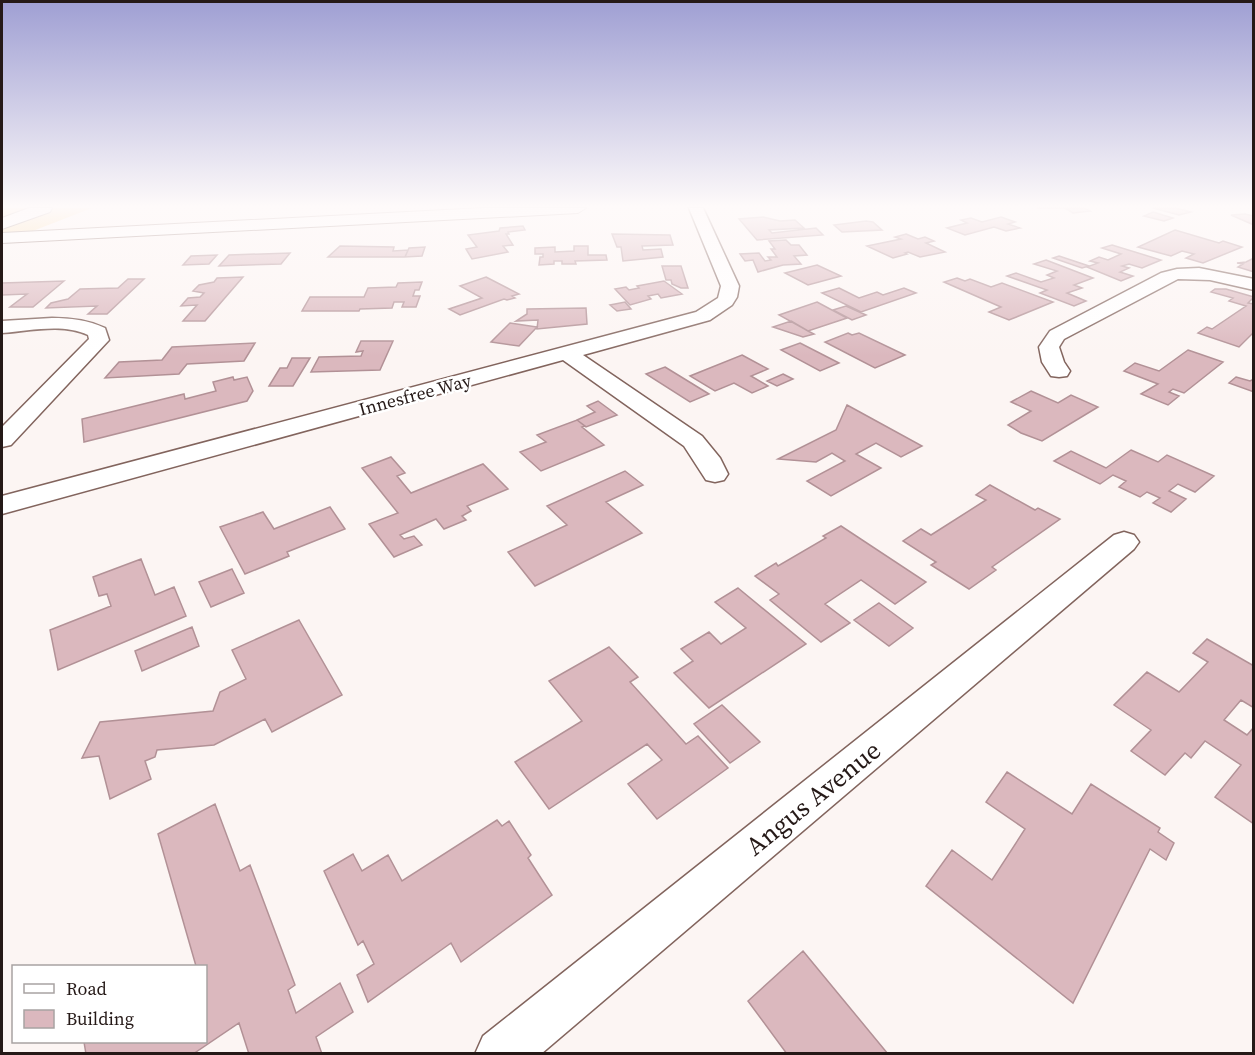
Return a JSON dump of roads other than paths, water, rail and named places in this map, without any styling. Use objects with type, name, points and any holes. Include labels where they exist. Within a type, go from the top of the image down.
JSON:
[{"type":"street","name":"Innesfree Way","points":[[2,506],[703,316],[725,303],[730,296],[730,286],[717,257]]},
{"type":"street","points":[[1059,371],[1053,362],[1049,347],[1057,335],[1167,277],[1184,273],[1205,274],[1254,285]]},
{"type":"street","points":[[2,327],[75,325],[90,327],[98,332],[99,340],[2,440]]},
{"type":"street","points":[[568,354],[693,441],[707,458],[715,474]]},
{"type":"street","name":"Angus Avenue","points":[[501,1053],[1124,542]]}]
